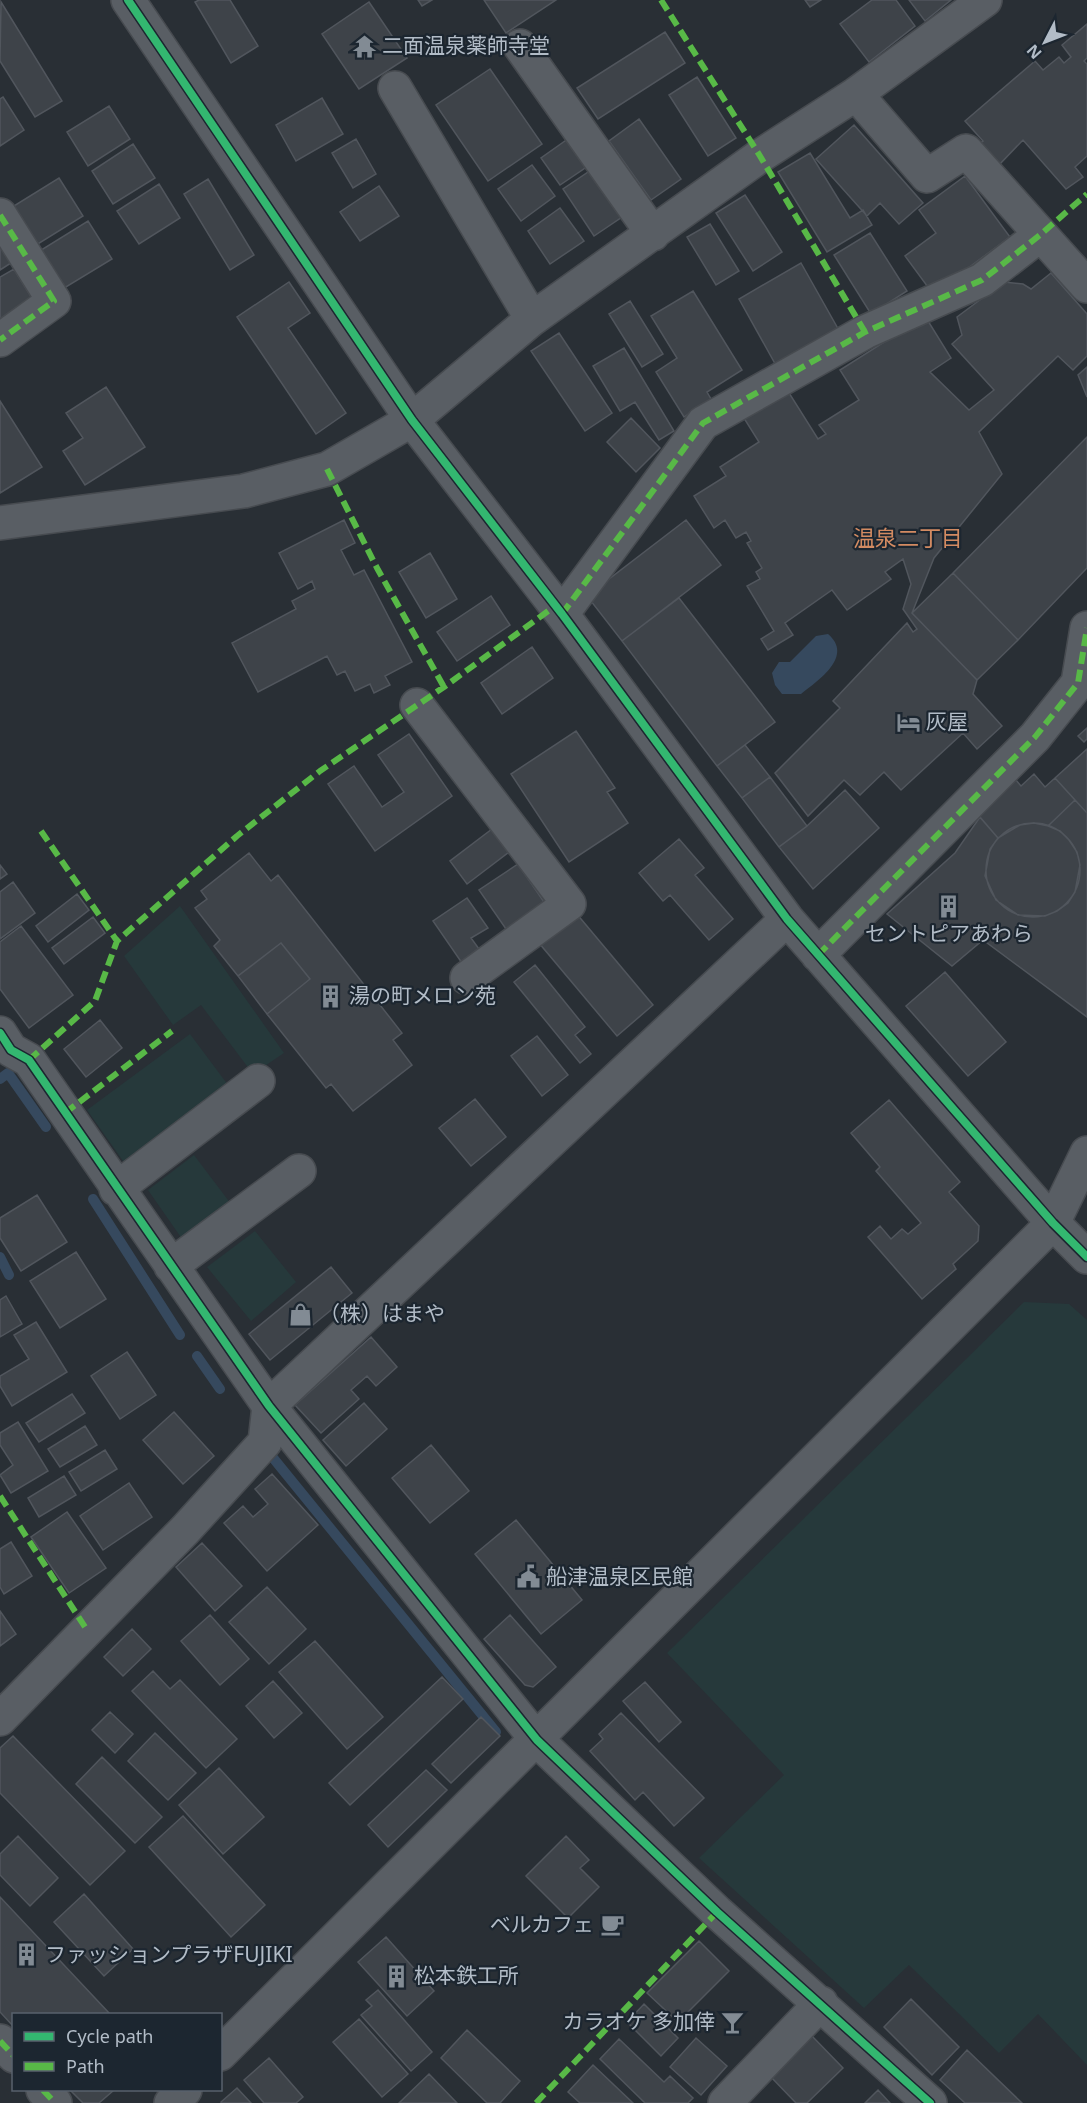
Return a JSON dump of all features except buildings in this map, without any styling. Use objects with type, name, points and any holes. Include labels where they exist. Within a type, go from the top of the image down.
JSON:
[{"type":"street","points":[[128,0],[412,420],[562,614],[787,919],[1053,1223],[1087,1257]]},
{"type":"street","points":[[0,524],[244,491],[327,469],[412,420],[532,319],[760,156],[856,94],[985,0]]},
{"type":"street","points":[[520,46],[653,234]]},
{"type":"street","points":[[395,88],[532,319]]},
{"type":"street","points":[[856,94],[927,176],[966,151],[1087,286]]},
{"type":"street","points":[[0,215],[54,301],[0,340]]},
{"type":"street","points":[[562,614],[703,423],[865,333],[982,280],[1040,235]]},
{"type":"street","points":[[818,955],[1035,738],[1082,685],[1087,628]]},
{"type":"street","points":[[417,705],[569,904],[467,978]]},
{"type":"street","points":[[5,1702],[185,1530],[265,1442],[269,1406],[787,919]]},
{"type":"street","points":[[4,1046],[29,1060],[116,1189],[269,1406],[537,1740],[717,1912],[930,2103]]},
{"type":"street","points":[[116,1189],[258,1081]]},
{"type":"street","points":[[222,2052],[1053,1223],[1087,1153]]},
{"type":"street","points":[[171,1266],[299,1171]]},
{"type":"street","points":[[725,2103],[821,2003]]},
{"type":"street","points":[[0,2041],[12,2054]]},
{"type":"street","points":[[45,2091],[56,2103]]},
{"type":"street","points":[[171,2103],[184,2091]]},
{"type":"shaded area","points":[[180,906],[284,1053],[253,1074],[201,1005],[173,1025],[124,956]]},
{"type":"shaded area","points":[[190,1034],[231,1089],[128,1168],[87,1110]]},
{"type":"shaded area","points":[[194,1155],[234,1208],[187,1246],[148,1190]]},
{"type":"shaded area","points":[[255,1231],[296,1282],[251,1321],[207,1267]]},
{"type":"shaded area","points":[[1024,1302],[1069,1304],[1087,1320],[1087,2065],[1038,2014],[999,2053],[909,1965],[864,2008],[699,1858],[784,1775],[667,1653]]},
{"type":"water","points":[[828,634],[835,642],[837,651],[836,659],[831,667],[801,694],[782,694],[775,685],[772,673],[779,662],[790,662],[816,636]]},
{"type":"waterway","points":[[0,1079],[8,1073],[46,1127]]},
{"type":"waterway","points":[[93,1199],[180,1335]]},
{"type":"waterway","points":[[0,1257],[9,1275]]},
{"type":"waterway","points":[[197,1356],[220,1389]]},
{"type":"waterway","points":[[265,1448],[496,1732]]},
{"type":"marked path","points":[[661,0],[760,156],[865,332]]},
{"type":"marked path","points":[[562,614],[703,423],[865,332],[982,280],[1040,235],[1087,194]]},
{"type":"marked path","points":[[0,215],[54,301],[0,340]]},
{"type":"marked path","points":[[327,469],[377,568],[444,687]]},
{"type":"marked path","points":[[29,1060],[95,1001],[117,941],[237,836],[320,771],[444,687],[555,606]]},
{"type":"marked path","points":[[818,955],[1035,737],[1078,683],[1087,628]]},
{"type":"marked path","points":[[41,831],[117,941]]},
{"type":"marked path","points":[[65,1113],[172,1031]]},
{"type":"marked path","points":[[0,1496],[87,1630]]},
{"type":"marked path","points":[[536,2103],[717,1912]]},
{"type":"marked path","points":[[0,2041],[12,2054]]},
{"type":"marked path","points":[[44,2091],[55,2103]]},
{"type":"cycle path","points":[[128,0],[412,420],[562,614],[787,919],[1053,1223],[1087,1257]]},
{"type":"cycle path","points":[[0,1033],[11,1050],[29,1060],[269,1406],[537,1740],[717,1912],[930,2103]]},
{"type":"place","name":"二面温泉薬師寺堂","points":[[364,46]]},
{"type":"place","name":"灰屋","points":[[908,722]]},
{"type":"place","name":"セントピアあわら","points":[[949,906]]},
{"type":"place","name":"湯の町メロン苑","points":[[331,996]]},
{"type":"place","name":"（株）はまや","points":[[301,1314]]},
{"type":"place","name":"船津温泉区民館","points":[[528,1577]]},
{"type":"place","name":"ベルカフェ","points":[[612,1925]]},
{"type":"place","name":"ファッションプラザFUJIKI","points":[[27,1955]]},
{"type":"place","name":"松本鉄工所","points":[[396,1976]]},
{"type":"place","name":"カラオケ 多加倖","points":[[733,2022]]},
{"type":"district","name":"温泉二丁目","points":[[908,538]]}]
